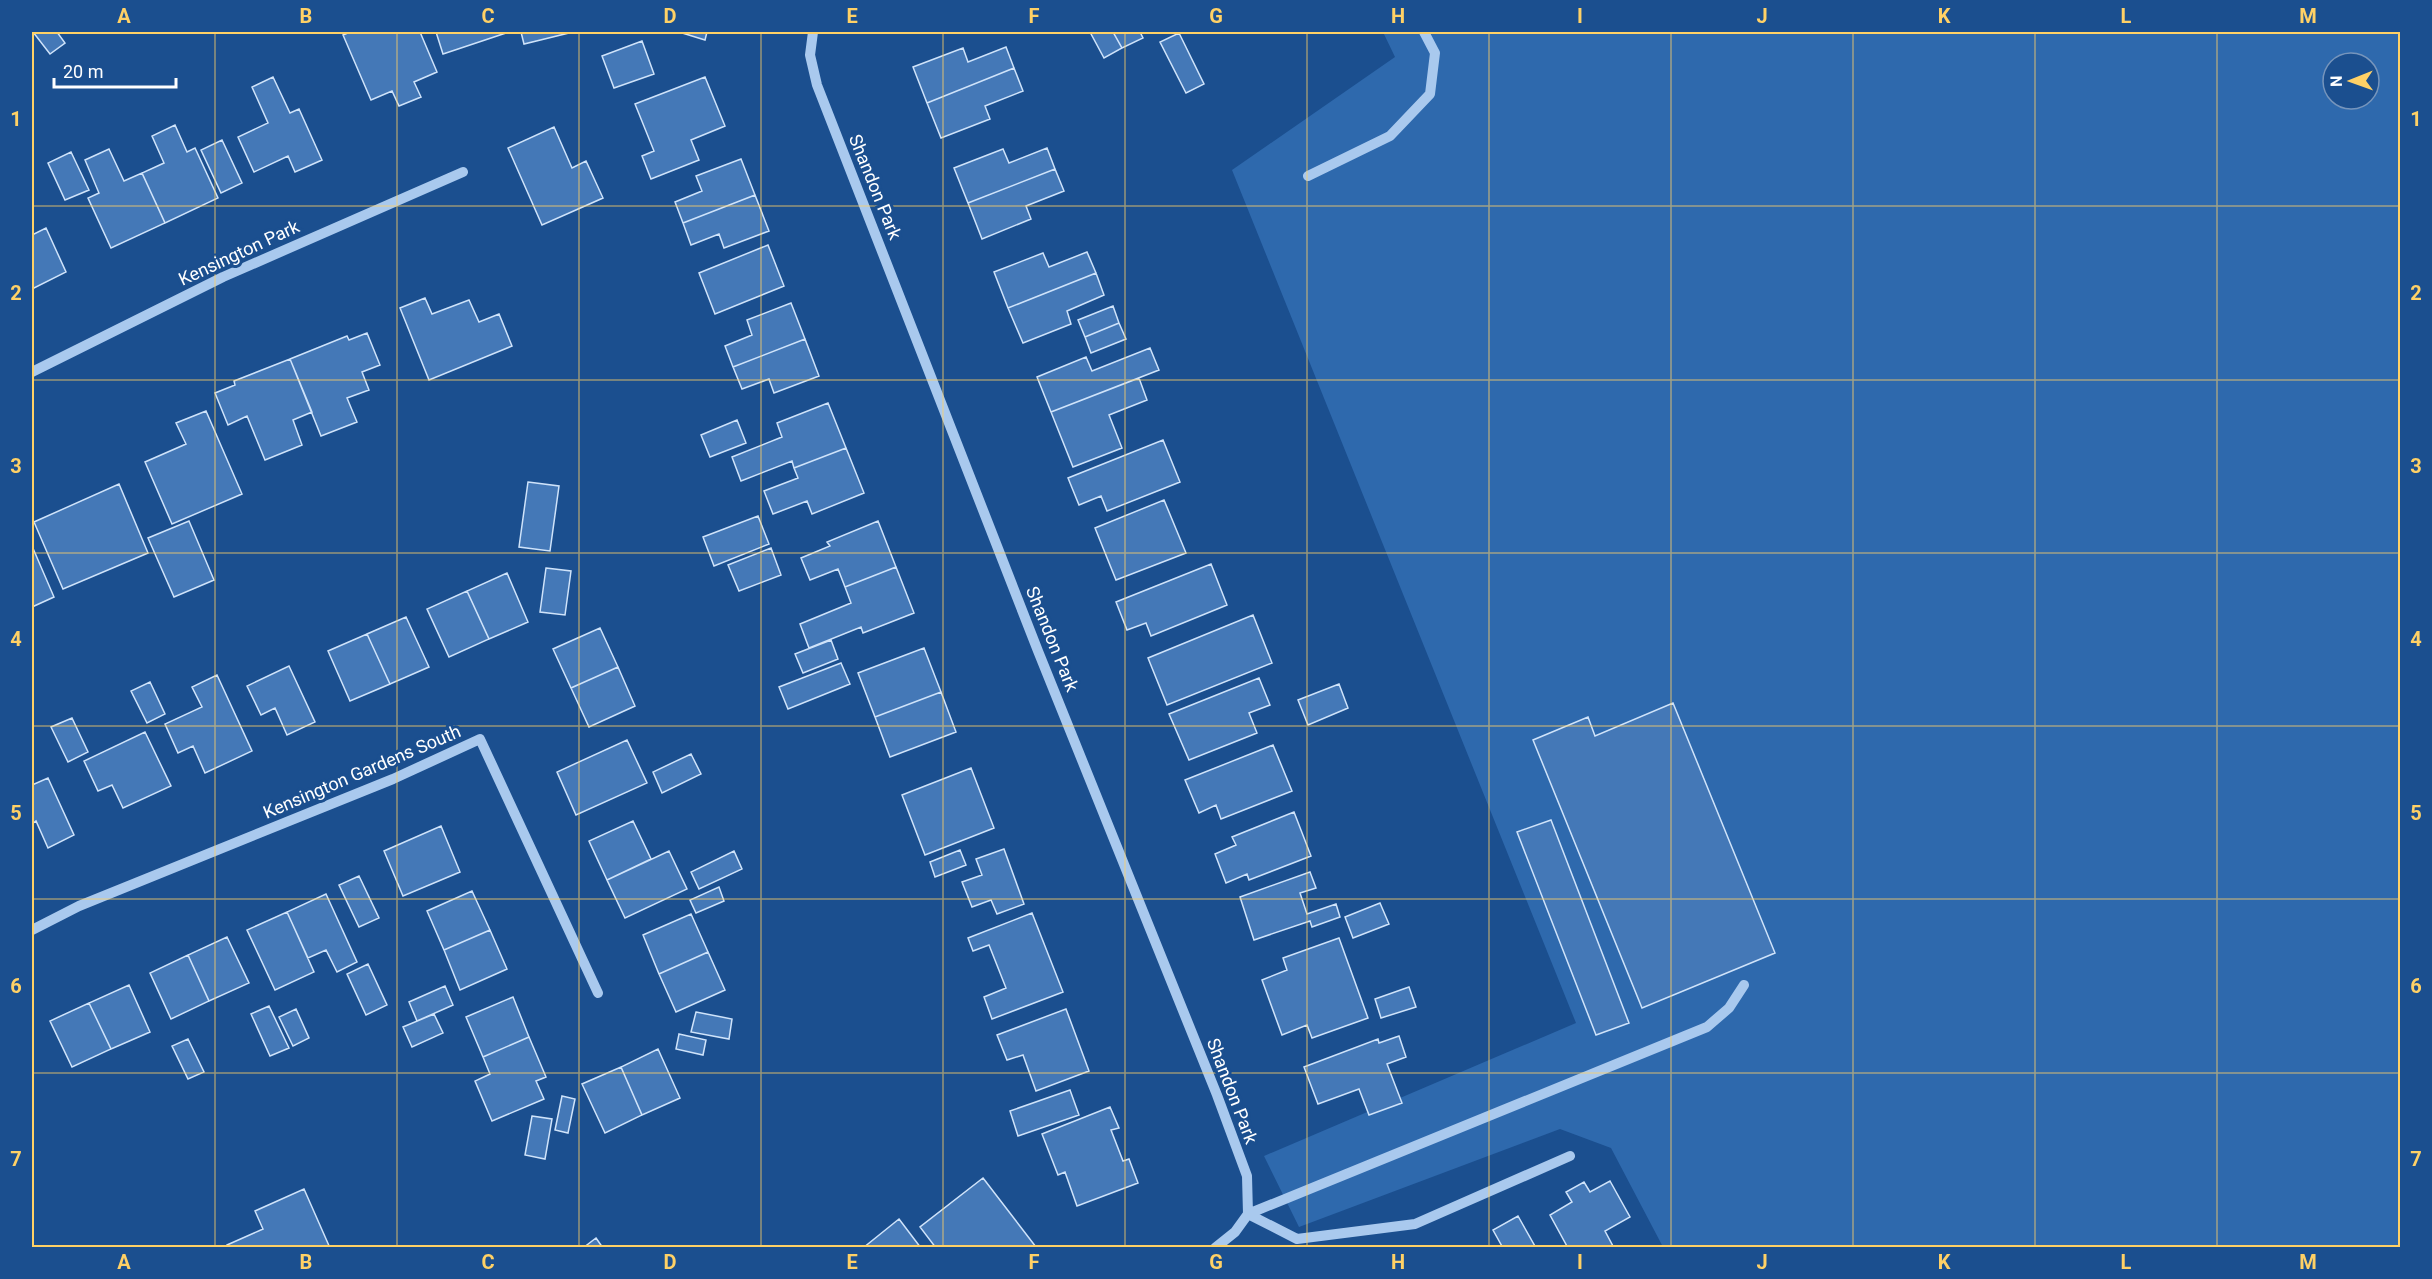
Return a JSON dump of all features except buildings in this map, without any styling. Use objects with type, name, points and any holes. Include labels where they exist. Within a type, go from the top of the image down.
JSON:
[{"type":"street","name":"Shandon Park","points":[[813,32],[810,55],[817,85],[1038,651],[1217,1095],[1247,1176],[1248,1214]]},
{"type":"street","points":[[1308,176],[1390,136],[1430,94],[1435,53],[1424,32]]},
{"type":"street","name":"Kensington Park","points":[[32,372],[223,277],[463,172]]},
{"type":"street","name":"Kensington Gardens South","points":[[32,930],[80,906],[393,779],[480,739],[598,993]]},
{"type":"street","points":[[1215,1248],[1234,1232],[1248,1214],[1707,1027],[1729,1008],[1744,985]]},
{"type":"street","points":[[1248,1214],[1297,1239],[1415,1224],[1570,1156]]},
{"type":"shaded area","points":[[1383,32],[2400,32],[2400,1247],[1663,1247],[1611,1148],[1560,1129],[1299,1227],[1264,1156],[1576,1023],[1232,170],[1395,57]]}]
